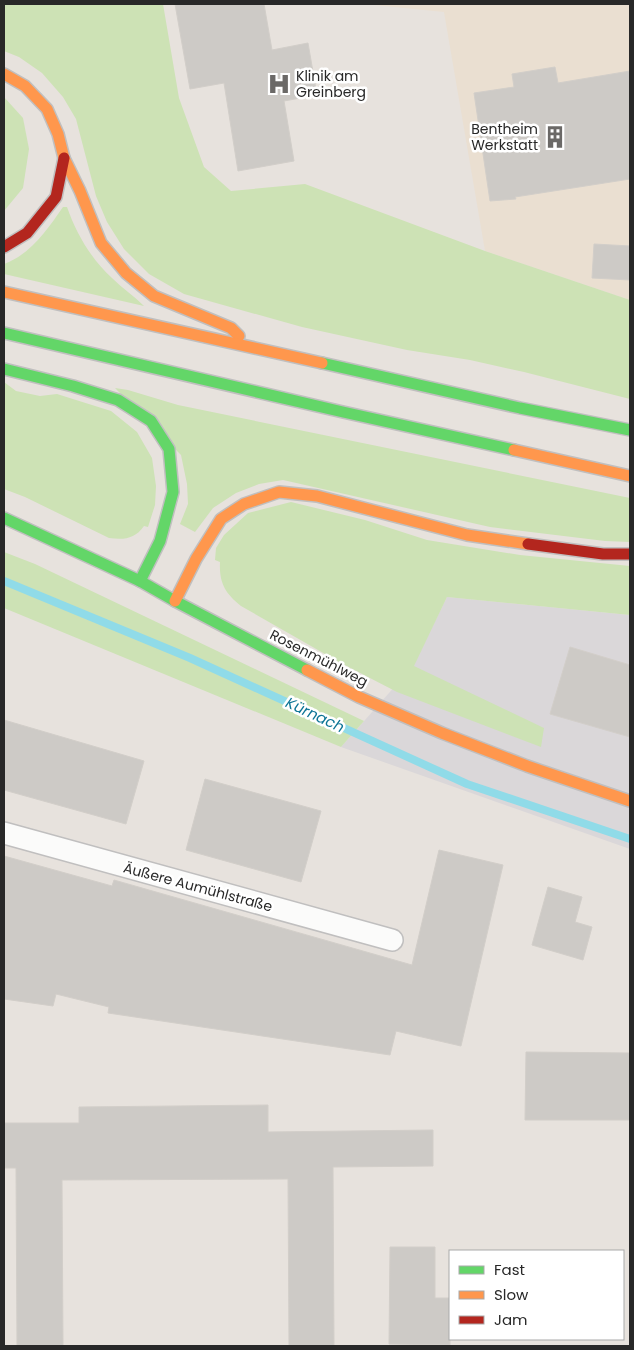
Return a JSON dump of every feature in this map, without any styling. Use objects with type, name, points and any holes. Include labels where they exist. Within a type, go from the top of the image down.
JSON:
[{"type":"main road","points":[[4,74],[25,86],[46,108],[58,134],[64,158],[102,243],[126,273],[154,296],[231,328],[248,347]]},
{"type":"main road","points":[[4,247],[27,233],[56,197],[64,158]]},
{"type":"main road","points":[[4,292],[520,408],[630,430]]},
{"type":"main road","points":[[4,333],[343,412],[630,476]]},
{"type":"main road","points":[[4,369],[73,386],[118,400],[151,421],[169,449],[173,492],[160,541],[140,580]]},
{"type":"main road","points":[[175,601],[196,559],[221,520],[244,504],[279,492],[317,496],[467,535],[604,554],[630,554]]},
{"type":"main road","name":"Rosenmühlweg","points":[[4,518],[140,580],[175,601],[359,696],[442,733],[518,763],[630,801]]},
{"type":"street","name":"Äußere Aumühlstraße","points":[[4,833],[392,940]]},
{"type":"shaded area","points":[[364,4],[630,4],[630,300],[485,251],[444,12]]},
{"type":"shaded area","points":[[447,597],[630,615],[630,849],[341,747],[413,666]]},
{"type":"green space","points":[[4,4],[163,4],[179,98],[204,167],[231,191],[305,184],[485,251],[630,300],[630,399],[470,360],[407,350],[302,327],[184,294],[149,274],[124,249],[107,222],[96,196],[76,119],[63,97],[42,73],[19,57],[4,51]]},
{"type":"green space","points":[[4,97],[23,118],[29,149],[23,188],[4,211]]},
{"type":"green space","points":[[63,207],[67,207],[80,236],[97,263],[144,306],[4,274],[4,264],[14,260],[30,248],[44,233]]},
{"type":"green space","points":[[4,382],[16,391],[40,396],[57,394],[111,411],[137,432],[152,458],[156,486],[155,505],[148,527],[144,526],[137,534],[129,538],[109,538],[25,497],[4,489]]},
{"type":"green space","points":[[115,388],[178,405],[630,498],[630,542],[605,541],[490,527],[283,480],[259,484],[236,493],[213,508],[195,532],[180,524],[188,504],[187,484],[181,455]]},
{"type":"green space","points":[[291,502],[365,520],[427,540],[520,555],[630,566],[630,615],[447,597],[414,666],[544,728],[541,747],[397,692],[339,662],[235,601],[227,592],[222,582],[220,562],[215,560],[216,548],[224,535],[248,513]]},
{"type":"green space","points":[[4,552],[35,564],[364,721],[341,747],[4,608]]},
{"type":"building","name":"Klinik am Greinberg","points":[[175,4],[264,4],[272,50],[308,43],[317,95],[284,101],[294,161],[238,171],[224,83],[190,89]]},
{"type":"building","name":"Bentheim Werkstatt","points":[[555,67],[558,83],[630,71],[630,179],[515,197],[516,199],[490,201],[474,93],[514,87],[512,74]]},
{"type":"building","points":[[594,244],[630,246],[630,280],[592,278]]},
{"type":"building","points":[[570,647],[630,665],[630,737],[550,714]]},
{"type":"building","points":[[4,720],[144,761],[126,824],[4,790]]},
{"type":"building","points":[[205,779],[321,811],[301,882],[186,850]]},
{"type":"building","points":[[439,850],[503,865],[461,1046],[396,1031],[390,1055],[108,1013],[109,1007],[56,994],[53,1006],[4,999],[4,856],[112,886],[114,880],[412,965]]},
{"type":"building","points":[[548,887],[582,897],[575,922],[592,927],[583,960],[532,945]]},
{"type":"building","points":[[526,1052],[630,1053],[630,1120],[525,1120]]},
{"type":"building","points":[[268,1105],[268,1132],[433,1130],[433,1166],[333,1167],[334,1346],[289,1346],[288,1179],[62,1180],[63,1346],[17,1346],[16,1168],[4,1168],[4,1123],[79,1123],[79,1107]]},
{"type":"building","points":[[390,1247],[435,1247],[435,1298],[449,1298],[450,1345],[389,1344]]},
{"type":"waterway","name":"Kürnach","points":[[4,581],[190,658],[467,784],[630,839]]},
{"type":"traffic: fast","points":[[4,333],[514,450]]},
{"type":"traffic: fast","points":[[322,363],[520,408],[630,430]]},
{"type":"traffic: fast","points":[[4,369],[73,386],[118,400],[151,421],[169,449],[173,492],[160,541],[140,581]]},
{"type":"traffic: fast","points":[[4,518],[140,581],[307,670]]},
{"type":"traffic: slow","points":[[4,74],[25,86],[47,109],[58,134],[64,158],[101,243],[126,273],[154,296],[231,328],[239,336]]},
{"type":"traffic: slow","points":[[4,292],[322,363]]},
{"type":"traffic: slow","points":[[514,450],[630,476]]},
{"type":"traffic: slow","points":[[175,601],[196,559],[221,519],[244,504],[279,492],[317,496],[467,535],[528,544]]},
{"type":"traffic: slow","points":[[307,670],[359,697],[442,733],[527,766],[630,801]]},
{"type":"traffic: jam","points":[[4,247],[27,233],[56,197],[64,158]]},
{"type":"traffic: jam","points":[[528,544],[603,554],[630,554]]},
{"type":"place","name":"Klinik am Greinberg","points":[[279,84]]},
{"type":"place","name":"Bentheim Werkstatt","points":[[555,137]]}]
